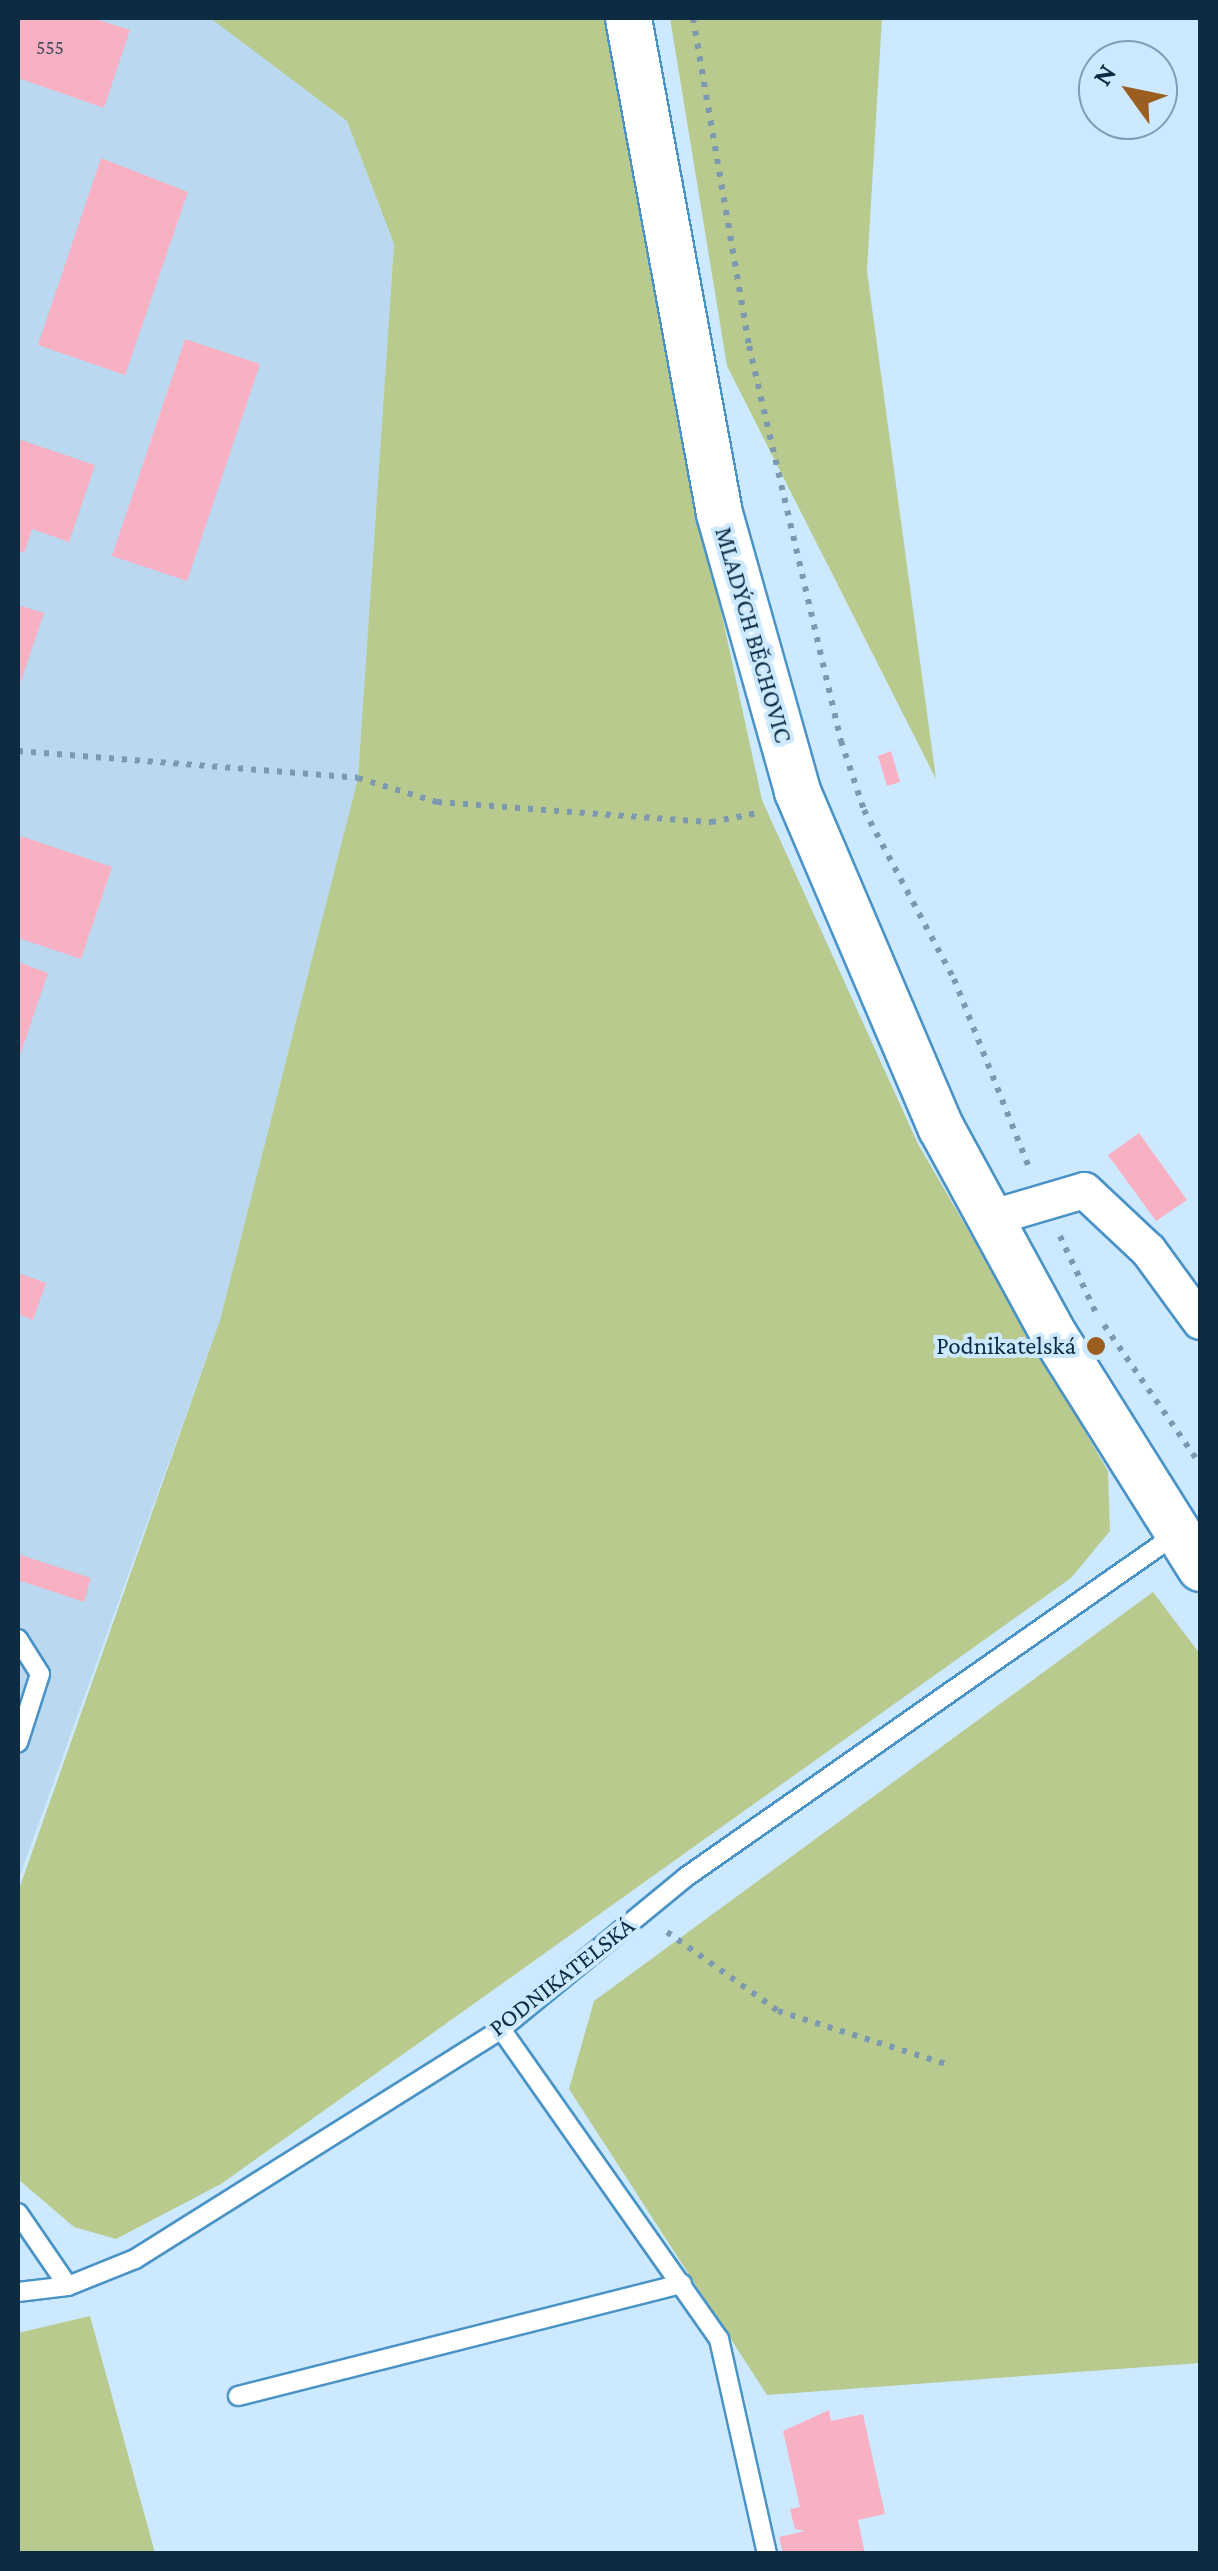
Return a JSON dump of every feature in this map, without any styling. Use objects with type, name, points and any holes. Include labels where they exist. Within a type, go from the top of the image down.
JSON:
[{"type":"street","name":"MLADÝCH BĚCHOVIC","points":[[628,18],[719,513],[798,791],[898,1039],[988,1218],[1188,1552]]},
{"type":"street","points":[[988,1218],[1084,1190],[1148,1250],[1200,1321]]},
{"type":"lane","name":"PODNIKATELSKÁ","points":[[18,2292],[68,2286],[135,2259],[500,2028],[641,1914],[1188,1552]]},
{"type":"lane","points":[[18,1638],[40,1674],[18,1744]]},
{"type":"lane","points":[[500,2028],[719,2340],[767,2554]]},
{"type":"lane","points":[[18,2213],[68,2286]]},
{"type":"lane","points":[[238,2396],[682,2284]]},
{"type":"path","points":[[694,18],[750,346],[841,740],[1096,1314],[1200,1464]]},
{"type":"path","points":[[18,750],[358,778],[437,802],[712,822],[759,813],[798,791]]},
{"type":"path","points":[[641,1914],[778,2011],[950,2065]]},
{"type":"shaded area","points":[[18,18],[210,18],[347,121],[394,244],[358,778],[220,1320],[18,1881]]},
{"type":"green space","points":[[210,18],[606,18],[665,353],[762,800],[918,1144],[1108,1471],[1110,1531],[1071,1578],[221,2184],[116,2239],[74,2227],[18,2179],[18,1892],[220,1320],[358,778],[394,244],[347,121]]},
{"type":"green space","points":[[670,18],[882,18],[867,271],[936,779],[727,366]]},
{"type":"green space","points":[[1153,1592],[1200,1654],[1200,2363],[767,2395],[569,2089],[594,2001]]},
{"type":"green space","points":[[90,2316],[155,2553],[18,2553],[18,2333]]},
{"type":"building","points":[[18,18],[92,18],[130,30],[104,108],[18,78]]},
{"type":"building","points":[[101,158],[188,192],[125,375],[38,345]]},
{"type":"building","points":[[185,339],[260,364],[187,581],[112,556]]},
{"type":"building","points":[[18,439],[95,465],[69,542],[32,529],[24,553],[18,550]]},
{"type":"building","points":[[18,605],[44,613],[18,690]]},
{"type":"building","points":[[891,751],[900,782],[887,786],[878,756]]},
{"type":"building","points":[[18,835],[112,867],[81,959],[18,938]]},
{"type":"building","points":[[18,962],[48,973],[18,1061]]},
{"type":"building","points":[[1139,1133],[1187,1200],[1156,1221],[1108,1155]]},
{"type":"building","points":[[18,1273],[46,1283],[33,1320],[18,1314]]},
{"type":"building","points":[[18,1554],[91,1578],[84,1602],[18,1580]]},
{"type":"building","points":[[829,2410],[831,2421],[863,2414],[885,2514],[858,2520],[865,2554],[783,2554],[779,2537],[805,2531],[795,2529],[790,2509],[800,2507],[783,2431]]},
{"type":"place","name":"Podnikatelská","points":[[1096,1346]]}]
